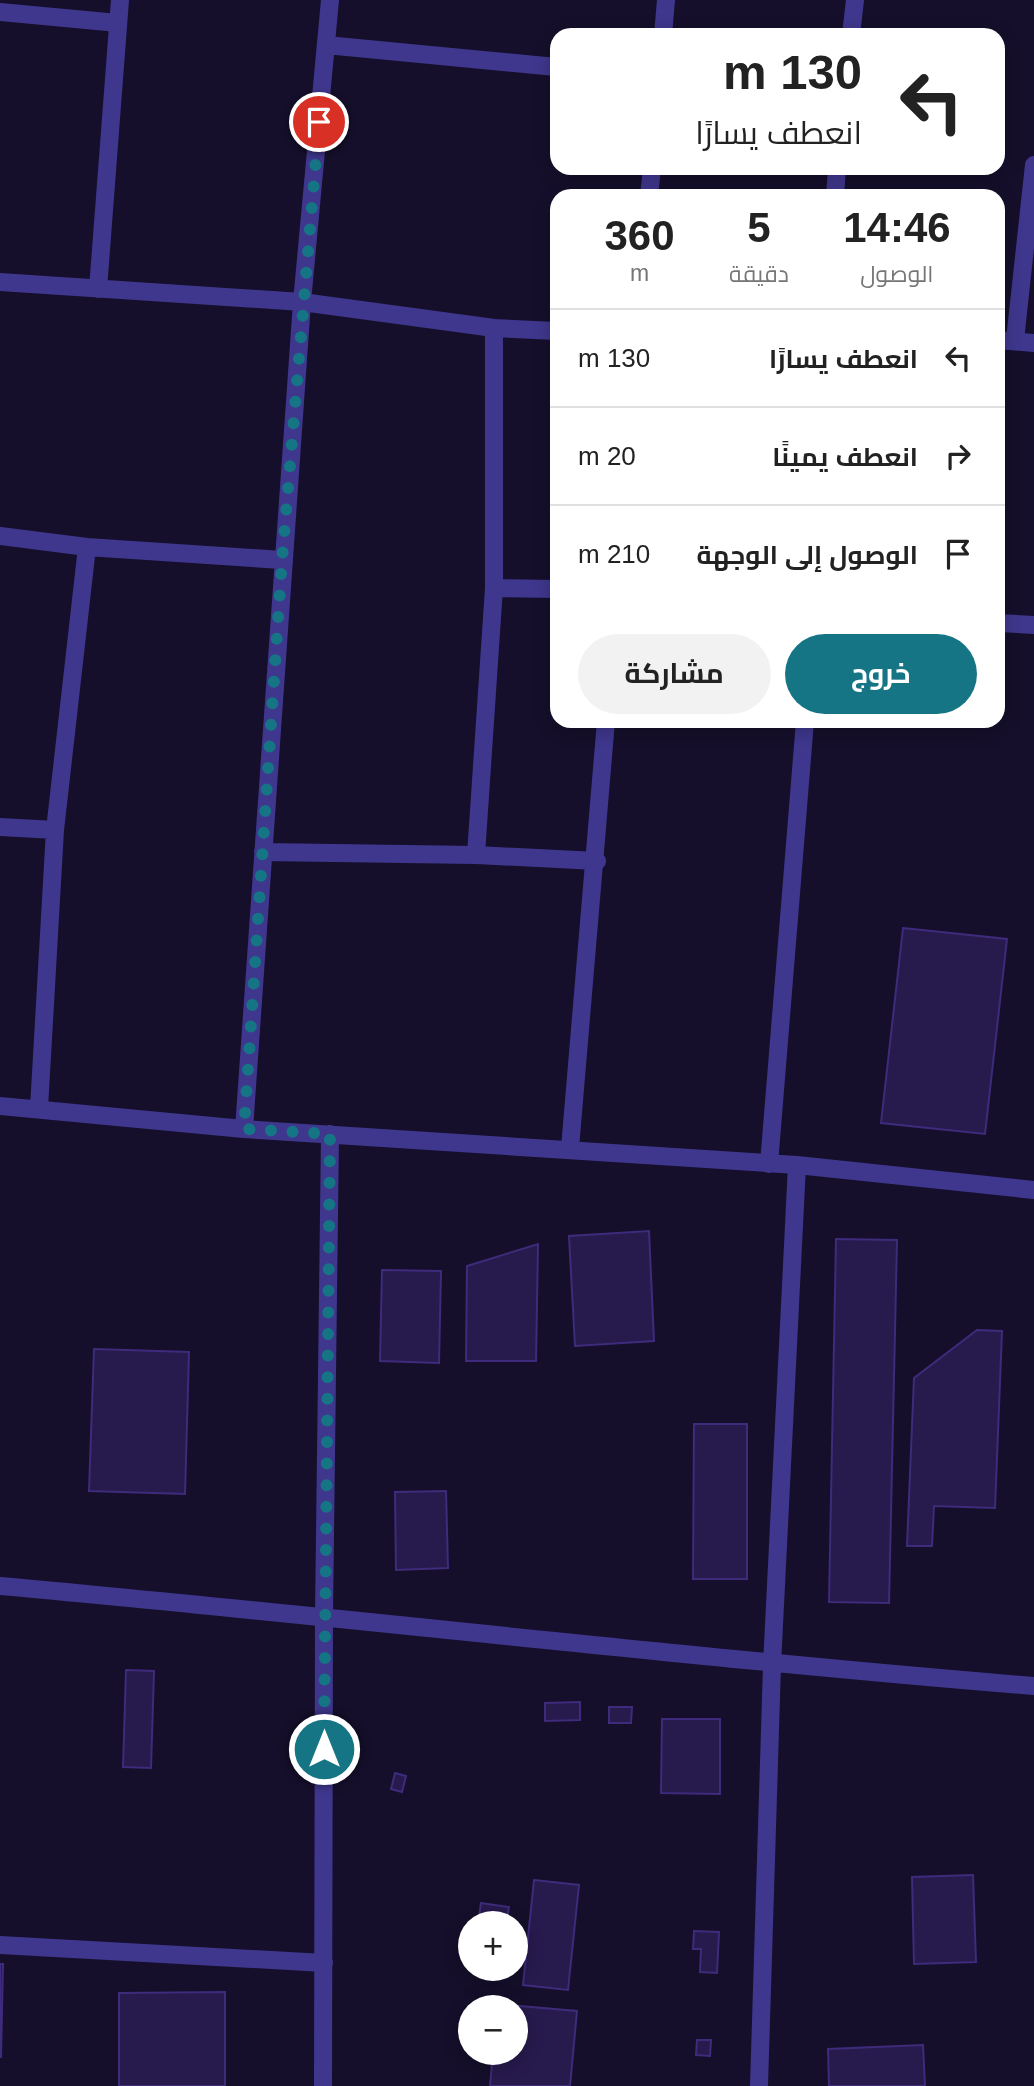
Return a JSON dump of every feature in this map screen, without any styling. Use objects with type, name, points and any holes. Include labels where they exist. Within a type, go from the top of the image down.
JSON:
[{"type":"street","points":[[98,289],[120,0]]},
{"type":"street","points":[[244,1129],[282,560],[302,302],[330,0]]},
{"type":"street","points":[[664,28],[666,0]]},
{"type":"street","points":[[852,28],[855,0]]},
{"type":"street","points":[[0,12],[118,23]]},
{"type":"street","points":[[326,45],[550,66]]},
{"type":"street","points":[[1034,165],[1006,340],[1034,343]]},
{"type":"street","points":[[0,282],[302,302],[494,328],[550,331]]},
{"type":"street","points":[[476,855],[494,588],[494,328]]},
{"type":"street","points":[[0,536],[87,547],[282,560]]},
{"type":"street","points":[[39,1108],[55,830],[87,547]]},
{"type":"street","points":[[494,588],[550,589]]},
{"type":"street","points":[[1005,623],[1034,625]]},
{"type":"street","points":[[570,1148],[597,862],[606,728]]},
{"type":"street","points":[[769,1164],[804,728]]},
{"type":"street","points":[[0,827],[55,830]]},
{"type":"street","points":[[263,852],[476,855],[597,862]]},
{"type":"street","points":[[0,1106],[244,1129],[570,1148],[797,1165],[1034,1189]]},
{"type":"street","points":[[323,2086],[324,1615],[330,1134]]},
{"type":"street","points":[[760,2086],[772,1665],[797,1165]]},
{"type":"street","points":[[0,1586],[324,1615],[772,1665],[1034,1686]]},
{"type":"street","points":[[0,1945],[324,1963]]},
{"type":"building","points":[[903,928],[1007,939],[985,1134],[881,1123]]},
{"type":"building","points":[[649,1231],[654,1341],[575,1346],[569,1236]]},
{"type":"building","points":[[836,1239],[897,1240],[889,1603],[829,1602]]},
{"type":"building","points":[[538,1244],[536,1361],[466,1361],[467,1266]]},
{"type":"building","points":[[382,1270],[441,1271],[439,1363],[380,1361]]},
{"type":"building","points":[[977,1330],[1002,1331],[995,1508],[934,1506],[932,1546],[907,1546],[914,1378]]},
{"type":"building","points":[[94,1349],[189,1352],[185,1494],[89,1491]]},
{"type":"building","points":[[694,1424],[747,1424],[747,1579],[693,1579]]},
{"type":"building","points":[[446,1491],[448,1568],[396,1570],[395,1492]]},
{"type":"building","points":[[126,1670],[154,1671],[151,1768],[123,1767]]},
{"type":"building","points":[[580,1702],[580,1720],[545,1721],[545,1703]]},
{"type":"building","points":[[609,1707],[632,1707],[631,1723],[609,1723]]},
{"type":"building","points":[[662,1719],[720,1719],[720,1794],[661,1793]]},
{"type":"building","points":[[395,1773],[406,1776],[402,1792],[391,1789]]},
{"type":"building","points":[[973,1875],[976,1962],[914,1964],[912,1877]]},
{"type":"building","points":[[534,1880],[579,1885],[568,1990],[523,1985],[523,1981],[528,1981],[528,1937]]},
{"type":"building","points":[[481,1903],[509,1907],[508,1911],[480,1911]]},
{"type":"building","points":[[694,1931],[719,1932],[717,1973],[700,1972],[701,1949],[693,1949]]},
{"type":"building","points":[[0,1964],[3,1964],[1,2057],[0,2057]]},
{"type":"building","points":[[225,1992],[225,2086],[119,2086],[119,1993]]},
{"type":"building","points":[[528,2007],[577,2011],[570,2086],[490,2086],[492,2065],[528,2065]]},
{"type":"building","points":[[697,2040],[711,2040],[710,2056],[696,2055]]},
{"type":"building","points":[[923,2045],[925,2086],[829,2086],[828,2049]]},
{"type":"route","points":[[319,122],[282,560],[244,1129],[330,1134],[324,1749]]}]
